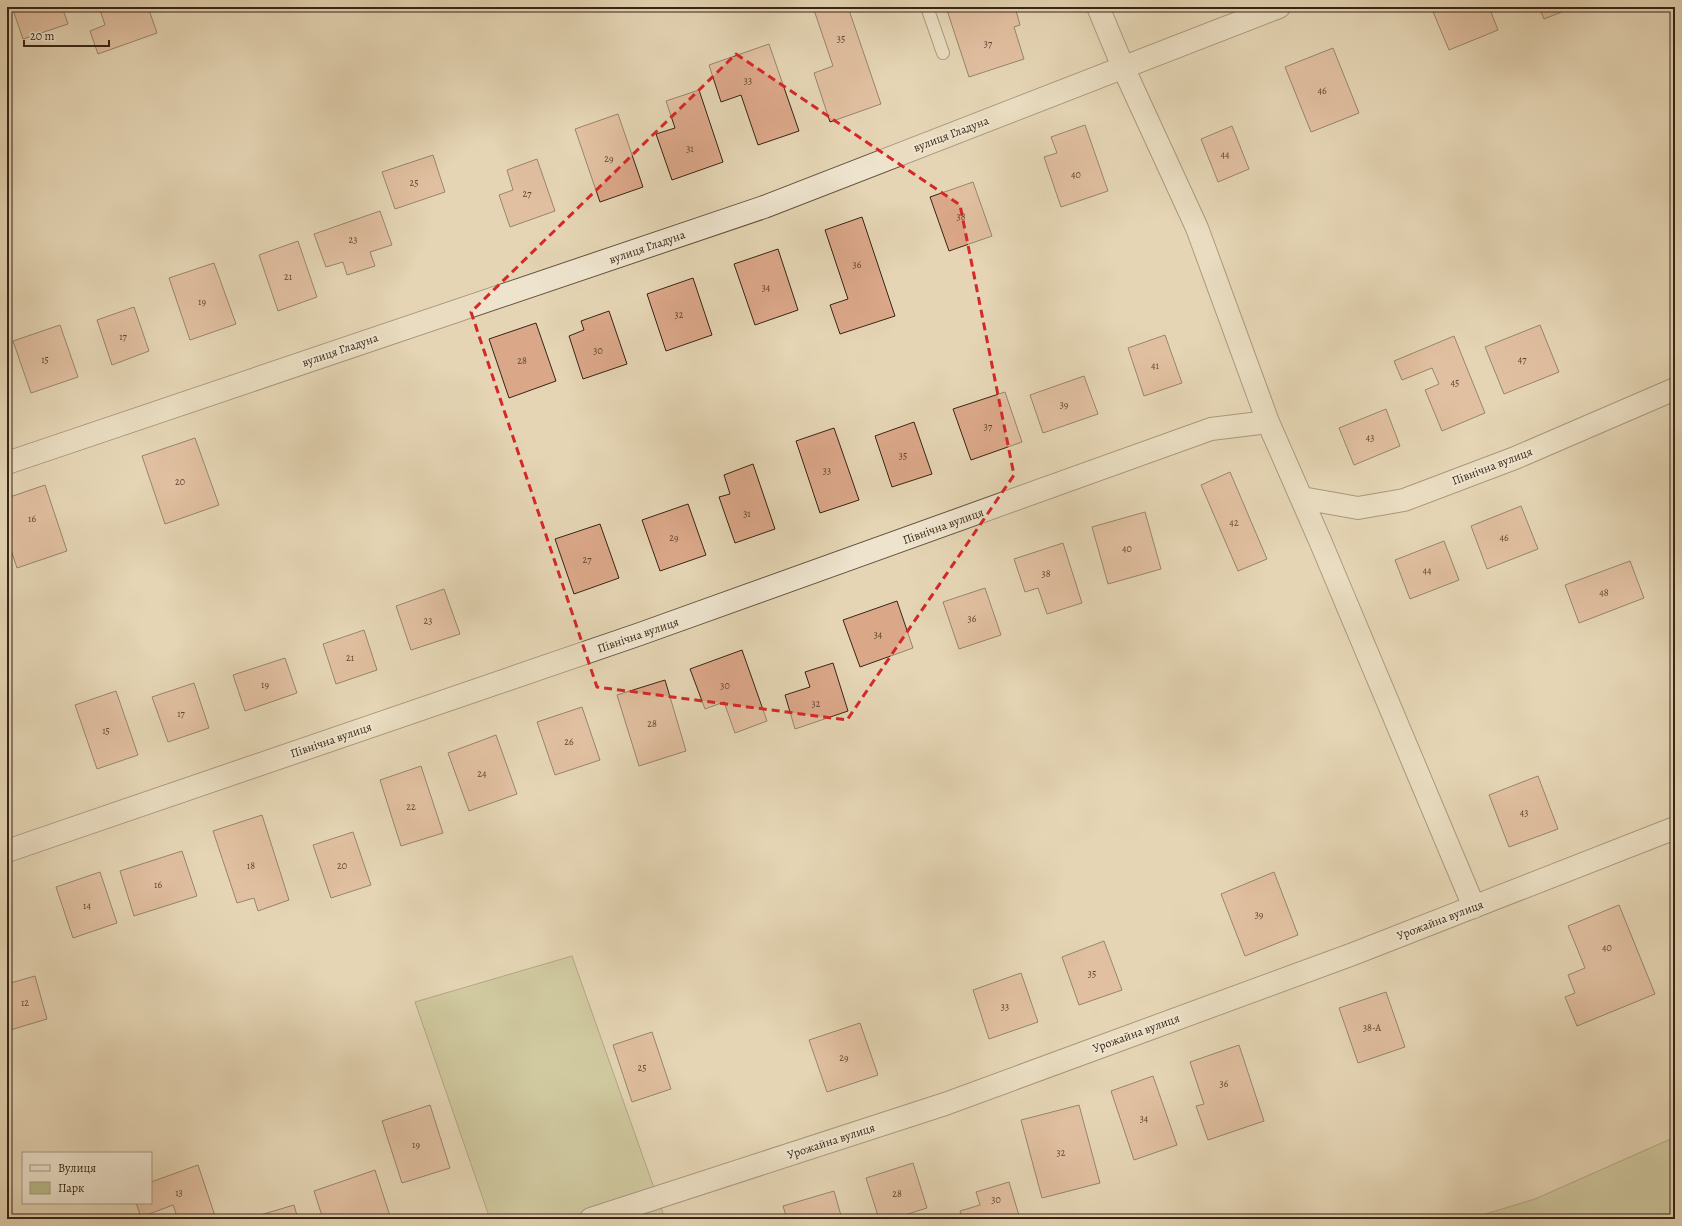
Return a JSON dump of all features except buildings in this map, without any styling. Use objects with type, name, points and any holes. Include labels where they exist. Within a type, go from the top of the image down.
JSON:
[{"type":"street","points":[[1098,7],[1123,67],[1197,228],[1268,422],[1302,498],[1474,906]]},
{"type":"street","name":"вулиця Гладуна","points":[[7,463],[764,207],[1279,7]]},
{"type":"street","name":"Північна вулиця","points":[[1302,498],[1358,508],[1404,500],[1515,458],[1675,389]]},
{"type":"street","name":"Північна вулиця","points":[[7,851],[640,634],[1211,429],[1268,422]]},
{"type":"street","name":"Урожайна вулиця","points":[[590,1219],[945,1104],[1353,954],[1675,828]]},
{"type":"lane","points":[[927,7],[943,53]]},
{"type":"highlighted area","points":[[736,54],[960,205],[1014,475],[847,720],[597,687],[471,312]]},
{"type":"green space","points":[[572,956],[665,1219],[490,1219],[415,1002]]},
{"type":"green space","points":[[1675,1137],[1675,1219],[1469,1219],[1535,1199]]}]
